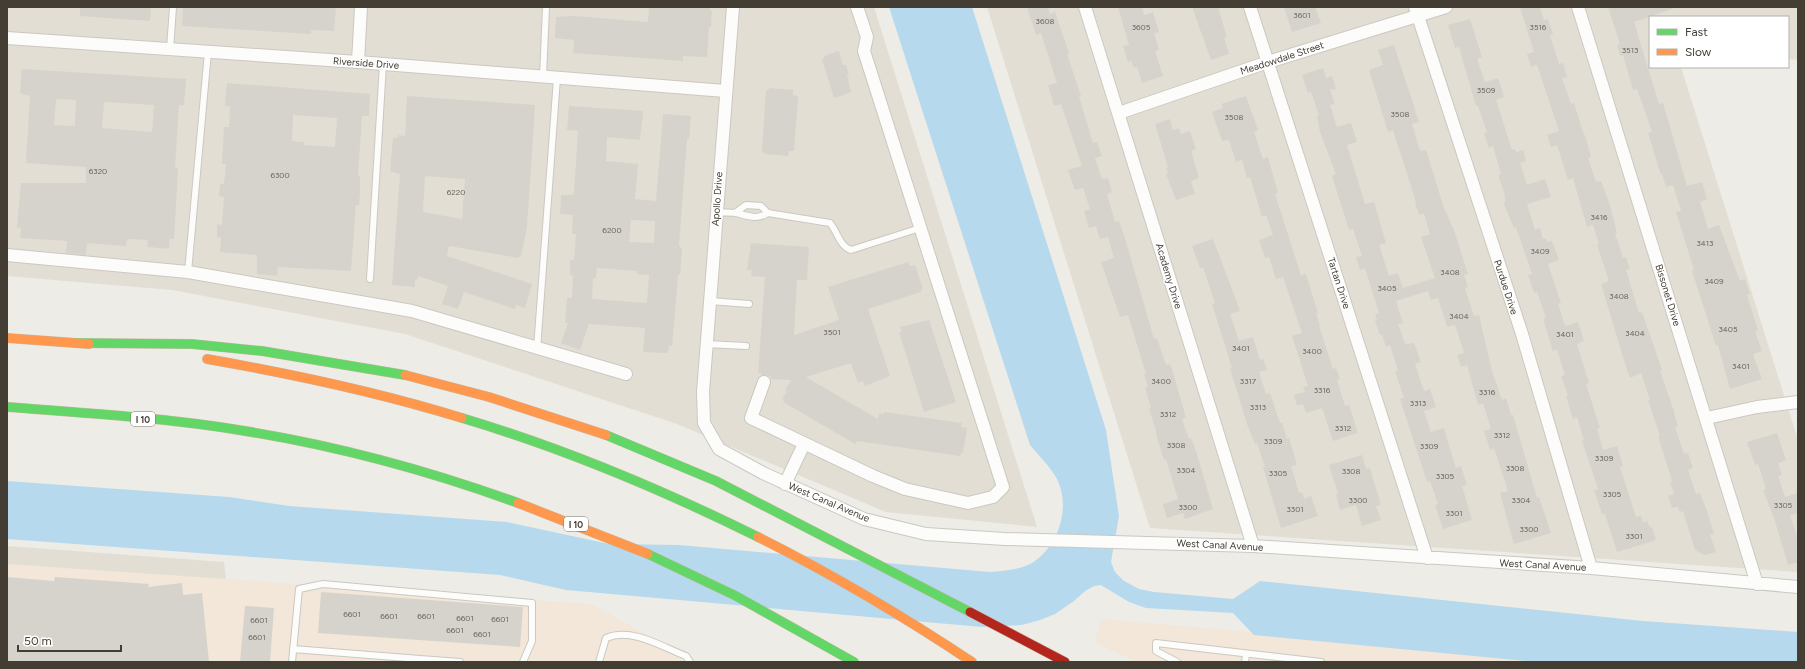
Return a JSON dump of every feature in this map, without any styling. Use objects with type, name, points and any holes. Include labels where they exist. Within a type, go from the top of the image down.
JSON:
[{"type":"highway","points":[[7,338],[76,343],[177,354]]},
{"type":"highway","points":[[76,343],[192,344],[262,351],[400,374],[489,397],[607,435],[716,481],[896,572],[1065,662]]},
{"type":"highway","points":[[199,357],[259,367],[341,384],[406,401],[510,432],[600,466],[695,507],[778,547],[874,599],[972,662]]},
{"type":"highway","name":"I 10","points":[[7,407],[196,424],[278,437],[344,451],[426,473],[576,524],[695,576],[789,624],[854,662]]},
{"type":"street","points":[[358,62],[361,7]]},
{"type":"street","name":"Apollo Drive","points":[[703,392],[725,91],[733,7]]},
{"type":"street","points":[[764,382],[751,418],[873,476],[905,489],[968,503],[993,497],[1003,487],[864,51],[867,37],[857,7]]},
{"type":"street","name":"Academy Drive","points":[[1085,7],[1253,546]]},
{"type":"street","name":"Tartan Drive","points":[[1250,7],[1427,558]]},
{"type":"street","name":"Meadowdale Street","points":[[1119,113],[1417,12],[1446,7]]},
{"type":"street","name":"Bissonet Drive","points":[[1578,7],[1707,418],[1757,584]]},
{"type":"street","name":"Purdue Drive","points":[[1417,12],[1522,334],[1591,568]]},
{"type":"street","name":"Riverside Drive","points":[[7,38],[358,62],[725,91]]},
{"type":"street","points":[[7,255],[188,272],[412,311],[626,374]]},
{"type":"street","name":"West Canal Avenue","points":[[703,392],[704,423],[719,449],[785,484],[864,519],[926,534],[1005,539],[1163,542],[1253,546],[1591,568],[1798,587]]},
{"type":"street","points":[[1707,418],[1757,407],[1798,402]]},
{"type":"street","points":[[785,484],[804,444]]},
{"type":"lane","points":[[170,49],[174,7]]},
{"type":"lane","points":[[543,77],[546,7]]},
{"type":"lane","points":[[188,272],[208,52]]},
{"type":"lane","points":[[370,279],[383,64]]},
{"type":"lane","points":[[537,348],[557,78]]},
{"type":"lane","points":[[735,213],[746,205],[762,206],[768,213]]},
{"type":"lane","points":[[716,212],[760,217],[768,213],[830,223],[846,249],[851,250],[920,228]]},
{"type":"lane","points":[[710,301],[749,304]]},
{"type":"lane","points":[[706,344],[746,346]]},
{"type":"lane","points":[[292,662],[299,589],[323,584],[532,604],[532,641],[523,662]]},
{"type":"lane","points":[[599,662],[606,638],[616,634],[634,636],[686,656],[690,662]]},
{"type":"lane","points":[[1177,662],[1156,651],[1156,643],[1321,662]]},
{"type":"lane","points":[[293,649],[420,661],[460,662]]},
{"type":"lane","points":[[1246,654],[1246,662]]},
{"type":"shaded area","points":[[7,7],[874,7],[1037,527],[886,512],[677,424],[405,334],[172,290],[7,276]]},
{"type":"shaded area","points":[[987,7],[1798,7],[1798,60],[1789,59],[1789,16],[1649,16],[1649,68],[1681,68],[1798,440],[1798,572],[1150,528]]},
{"type":"shaded area","points":[[7,546],[224,562],[235,662],[7,662]]},
{"type":"shaded area","points":[[7,564],[592,604],[695,662],[7,662]]},
{"type":"shaded area","points":[[1101,619],[1601,662],[1136,662],[1094,642]]},
{"type":"water","points":[[889,7],[972,7],[1106,430],[1119,516],[1111,562],[1115,572],[1124,581],[1139,589],[1154,592],[1233,599],[1260,581],[1643,621],[1798,632],[1798,662],[1536,662],[1254,635],[1233,613],[1146,608],[1129,602],[1101,585],[1094,586],[1085,591],[1074,601],[1055,614],[1040,620],[1022,625],[982,627],[566,590],[500,575],[7,539],[7,481],[229,497],[289,506],[507,522],[609,544],[679,545],[990,572],[1017,569],[1032,563],[1049,547],[1060,525],[1063,502],[1061,490],[1057,479],[1051,470],[1030,445]]},
{"type":"building","points":[[80,7],[151,7],[150,21],[80,16]]},
{"type":"building","points":[[183,7],[336,7],[334,31],[311,30],[311,34],[182,26]]},
{"type":"building","points":[[649,7],[710,7],[710,11],[712,11],[711,27],[709,27],[707,57],[683,56],[683,61],[573,53],[574,40],[555,38],[556,17],[575,16],[648,22]]},
{"type":"building","points":[[1027,7],[1048,7],[1050,14],[1055,12],[1069,53],[1067,54],[1081,96],[1079,97],[1093,143],[1097,142],[1102,156],[1095,158],[1102,179],[1108,178],[1112,192],[1107,194],[1115,222],[1119,221],[1125,238],[1154,339],[1157,338],[1166,365],[1170,364],[1173,372],[1186,418],[1182,419],[1189,439],[1191,438],[1197,454],[1213,509],[1185,519],[1183,513],[1167,518],[1163,504],[1178,499],[1166,459],[1164,460],[1149,409],[1151,408],[1145,388],[1148,387],[1144,374],[1146,374],[1128,315],[1120,317],[1101,262],[1114,258],[1108,237],[1100,239],[1096,226],[1089,228],[1084,211],[1090,209],[1083,188],[1075,190],[1068,170],[1082,166],[1061,104],[1054,106],[1048,85],[1057,83],[1041,33],[1036,35]]},
{"type":"building","points":[[1118,7],[1142,7],[1144,15],[1153,12],[1159,32],[1154,33],[1159,50],[1155,51],[1163,76],[1142,83],[1137,67],[1134,68],[1131,61],[1128,62],[1123,46],[1129,45]]},
{"type":"building","points":[[1192,7],[1218,7],[1227,37],[1224,38],[1229,54],[1211,60]]},
{"type":"building","points":[[1284,7],[1315,7],[1321,23],[1292,32]]},
{"type":"building","points":[[1520,7],[1540,7],[1544,20],[1548,19],[1553,34],[1550,35],[1559,64],[1563,63],[1567,77],[1562,78],[1571,104],[1574,103],[1585,135],[1591,157],[1588,158],[1596,182],[1601,181],[1610,205],[1617,233],[1615,233],[1623,258],[1626,257],[1630,269],[1626,270],[1639,313],[1642,312],[1662,370],[1660,371],[1678,426],[1675,427],[1684,454],[1688,453],[1693,468],[1688,470],[1696,494],[1700,493],[1707,511],[1714,534],[1710,535],[1716,552],[1704,555],[1695,550],[1683,511],[1680,512],[1678,507],[1672,508],[1668,496],[1674,494],[1670,482],[1672,481],[1658,436],[1660,436],[1648,400],[1650,400],[1641,373],[1630,378],[1601,284],[1609,281],[1597,245],[1599,244],[1593,225],[1587,227],[1573,178],[1568,180],[1557,145],[1551,147],[1547,135],[1559,131],[1537,65],[1531,67],[1527,54],[1534,52]]},
{"type":"building","points":[[1608,7],[1672,7],[1672,9],[1634,22],[1659,104],[1663,103],[1687,186],[1702,182],[1707,199],[1700,202],[1708,229],[1719,225],[1740,281],[1745,279],[1750,294],[1747,295],[1758,330],[1755,331],[1762,351],[1753,354],[1762,379],[1730,389],[1718,345],[1716,346],[1692,271],[1694,270],[1676,212],[1681,211],[1673,185],[1666,187],[1662,174],[1661,175],[1648,133],[1652,132],[1637,89],[1633,90],[1623,55],[1620,56],[1617,45],[1620,44]]},
{"type":"building","points":[[1470,19],[1482,57],[1477,59],[1485,82],[1498,78],[1504,97],[1496,100],[1512,150],[1515,149],[1516,152],[1523,150],[1526,161],[1520,163],[1527,185],[1545,179],[1551,197],[1527,204],[1535,230],[1540,228],[1543,239],[1546,238],[1547,242],[1552,241],[1559,260],[1548,264],[1561,303],[1558,304],[1565,326],[1578,322],[1584,341],[1577,344],[1589,383],[1586,384],[1600,428],[1597,429],[1603,450],[1617,446],[1623,466],[1620,467],[1636,517],[1641,516],[1643,522],[1647,521],[1650,528],[1652,527],[1656,539],[1654,541],[1617,552],[1605,514],[1602,514],[1594,490],[1598,489],[1582,441],[1584,440],[1577,417],[1573,419],[1566,396],[1568,395],[1561,376],[1565,375],[1557,350],[1553,351],[1543,319],[1546,318],[1537,292],[1534,293],[1528,275],[1532,274],[1516,227],[1514,228],[1503,202],[1505,202],[1505,195],[1498,175],[1501,174],[1493,146],[1489,148],[1484,133],[1487,132],[1478,106],[1476,106],[1459,47],[1455,48],[1448,25]]},
{"type":"building","points":[[1394,45],[1419,122],[1412,124],[1420,151],[1426,150],[1445,211],[1453,227],[1468,274],[1464,275],[1468,287],[1465,288],[1474,316],[1479,315],[1492,371],[1502,400],[1506,398],[1511,415],[1513,415],[1537,498],[1539,497],[1551,533],[1514,544],[1500,493],[1508,491],[1494,448],[1490,450],[1484,431],[1491,429],[1483,403],[1478,405],[1467,365],[1461,367],[1457,355],[1464,353],[1455,325],[1447,327],[1438,298],[1431,300],[1428,291],[1396,301],[1403,323],[1398,324],[1405,344],[1414,343],[1421,362],[1415,364],[1424,391],[1430,389],[1436,407],[1424,411],[1431,432],[1444,428],[1456,468],[1461,466],[1467,485],[1462,486],[1472,520],[1443,529],[1435,505],[1438,504],[1430,481],[1427,482],[1400,399],[1404,398],[1395,372],[1398,371],[1390,345],[1386,347],[1375,321],[1377,320],[1375,314],[1379,313],[1365,268],[1360,270],[1356,257],[1362,256],[1353,229],[1349,230],[1332,176],[1336,174],[1320,132],[1317,116],[1319,115],[1311,92],[1308,93],[1302,75],[1323,68],[1326,78],[1332,76],[1336,89],[1330,90],[1335,104],[1330,105],[1337,127],[1351,123],[1357,142],[1347,145],[1365,204],[1374,202],[1386,243],[1379,245],[1389,276],[1398,273],[1403,288],[1435,278],[1421,237],[1430,234],[1424,214],[1419,215],[1393,130],[1388,132],[1369,70],[1383,65],[1378,50]]},
{"type":"building","points":[[839,51],[843,65],[846,65],[849,75],[847,75],[851,92],[834,98],[822,59],[825,58],[824,56]]},
{"type":"building","points":[[22,69],[186,79],[184,105],[179,105],[175,168],[178,168],[174,239],[170,239],[169,249],[147,247],[148,240],[127,239],[126,246],[87,243],[86,255],[66,253],[67,241],[20,238],[21,228],[17,228],[21,183],[86,183],[86,167],[26,163],[30,96],[20,93]],"holes":[[[56,99],[76,100],[75,126],[54,125]],[[104,102],[154,105],[152,132],[102,128]]]},
{"type":"building","points":[[227,83],[370,94],[369,116],[362,116],[358,176],[360,176],[360,194],[359,205],[356,205],[351,271],[278,267],[277,276],[257,274],[257,255],[220,252],[221,238],[217,237],[217,224],[222,225],[224,197],[219,196],[220,184],[224,184],[226,164],[222,164],[224,127],[229,127],[230,106],[225,106]],"holes":[[[293,115],[337,118],[335,147],[304,145],[304,142],[292,141]]]},
{"type":"building","points":[[769,88],[793,90],[793,95],[798,96],[794,151],[789,151],[788,156],[764,154],[764,152],[762,152],[766,90],[769,90]]},
{"type":"building","points":[[407,96],[535,105],[527,227],[521,256],[520,255],[519,258],[449,246],[447,256],[532,284],[525,308],[516,305],[515,309],[464,292],[458,309],[442,304],[448,286],[418,276],[418,280],[415,279],[415,287],[392,285],[400,174],[390,171],[393,138],[398,138],[398,135],[405,136]],"holes":[[[425,176],[465,179],[462,219],[423,212]]]},
{"type":"building","points":[[1246,96],[1258,130],[1254,132],[1263,159],[1268,157],[1278,193],[1275,194],[1301,275],[1306,274],[1318,313],[1316,313],[1319,326],[1333,369],[1336,368],[1340,379],[1337,380],[1345,406],[1349,405],[1358,433],[1333,441],[1322,408],[1306,413],[1303,404],[1297,406],[1294,395],[1305,392],[1303,387],[1308,386],[1292,336],[1302,333],[1283,277],[1276,279],[1269,257],[1265,258],[1259,240],[1273,235],[1266,215],[1262,217],[1250,177],[1247,178],[1242,160],[1236,162],[1229,140],[1222,141],[1212,112],[1223,108],[1221,104]]},
{"type":"building","points":[[569,106],[643,111],[640,140],[607,137],[606,161],[638,164],[635,199],[656,201],[663,114],[691,116],[689,139],[687,139],[679,245],[682,249],[680,275],[678,275],[672,346],[669,346],[668,353],[643,352],[645,328],[589,324],[580,350],[561,343],[568,323],[565,323],[567,298],[572,298],[573,276],[570,275],[570,260],[574,260],[576,234],[572,234],[573,215],[560,214],[561,195],[573,195],[574,192],[578,131],[567,130]],"holes":[[[631,220],[655,221],[654,243],[629,242]],[[597,268],[637,271],[637,274],[649,275],[647,303],[592,299],[593,278],[596,278]]]},
{"type":"building","points":[[1170,119],[1173,130],[1179,128],[1181,134],[1190,131],[1196,149],[1191,151],[1199,178],[1191,181],[1195,194],[1176,200],[1166,174],[1168,173],[1166,168],[1168,167],[1155,124]]},
{"type":"building","points":[[1213,239],[1240,311],[1230,314],[1239,341],[1253,337],[1260,360],[1263,359],[1267,370],[1259,372],[1266,394],[1270,393],[1280,423],[1282,423],[1287,439],[1289,438],[1297,465],[1291,466],[1299,493],[1302,492],[1304,499],[1311,496],[1318,516],[1281,528],[1263,467],[1265,467],[1257,443],[1255,444],[1248,427],[1230,369],[1232,368],[1212,304],[1215,303],[1203,267],[1200,268],[1192,246]]},
{"type":"building","points":[[751,243],[809,247],[807,280],[797,280],[794,335],[839,320],[828,287],[908,262],[910,266],[915,265],[923,289],[921,289],[921,292],[868,309],[890,376],[865,386],[863,381],[858,383],[851,363],[806,377],[878,419],[879,413],[883,414],[884,412],[962,423],[961,427],[967,428],[963,453],[961,453],[960,456],[857,441],[855,444],[783,402],[784,400],[782,399],[787,391],[785,390],[791,380],[771,379],[770,376],[761,375],[761,373],[758,373],[765,277],[751,276],[752,270],[747,270]]},
{"type":"building","points":[[929,320],[956,402],[924,412],[899,332],[902,331],[900,327]]},
{"type":"building","points":[[1777,433],[1786,460],[1778,463],[1782,475],[1778,476],[1785,497],[1798,493],[1798,513],[1790,515],[1798,539],[1798,562],[1788,565],[1775,521],[1763,490],[1766,489],[1758,464],[1755,465],[1747,442]]},
{"type":"building","points":[[1362,455],[1366,469],[1370,468],[1381,505],[1376,506],[1381,520],[1362,526],[1356,505],[1340,510],[1336,495],[1338,494],[1329,465]]},
{"type":"building","points":[[7,577],[54,581],[55,577],[149,584],[148,587],[182,583],[183,595],[202,593],[209,662],[7,662]]},
{"type":"building","points":[[321,592],[523,607],[520,647],[318,633]]},
{"type":"building","points":[[245,606],[274,608],[270,662],[240,662]]},
{"type":"traffic: fast","points":[[76,343],[192,344],[262,351],[405,375]]},
{"type":"traffic: fast","points":[[7,407],[157,419],[216,426],[280,437],[349,452],[417,470],[518,503]]},
{"type":"traffic: fast","points":[[462,418],[575,456],[686,503],[758,537]]},
{"type":"traffic: fast","points":[[606,435],[716,481],[970,612]]},
{"type":"traffic: fast","points":[[648,554],[736,596],[854,662]]},
{"type":"traffic: slow","points":[[7,338],[89,344]]},
{"type":"traffic: slow","points":[[207,359],[335,384],[462,418]]},
{"type":"traffic: slow","points":[[405,375],[489,397],[606,435]]},
{"type":"traffic: slow","points":[[518,503],[648,554]]},
{"type":"traffic: slow","points":[[758,537],[867,596],[972,662]]},
{"type":"traffic: jam","points":[[970,612],[1065,662]]}]
